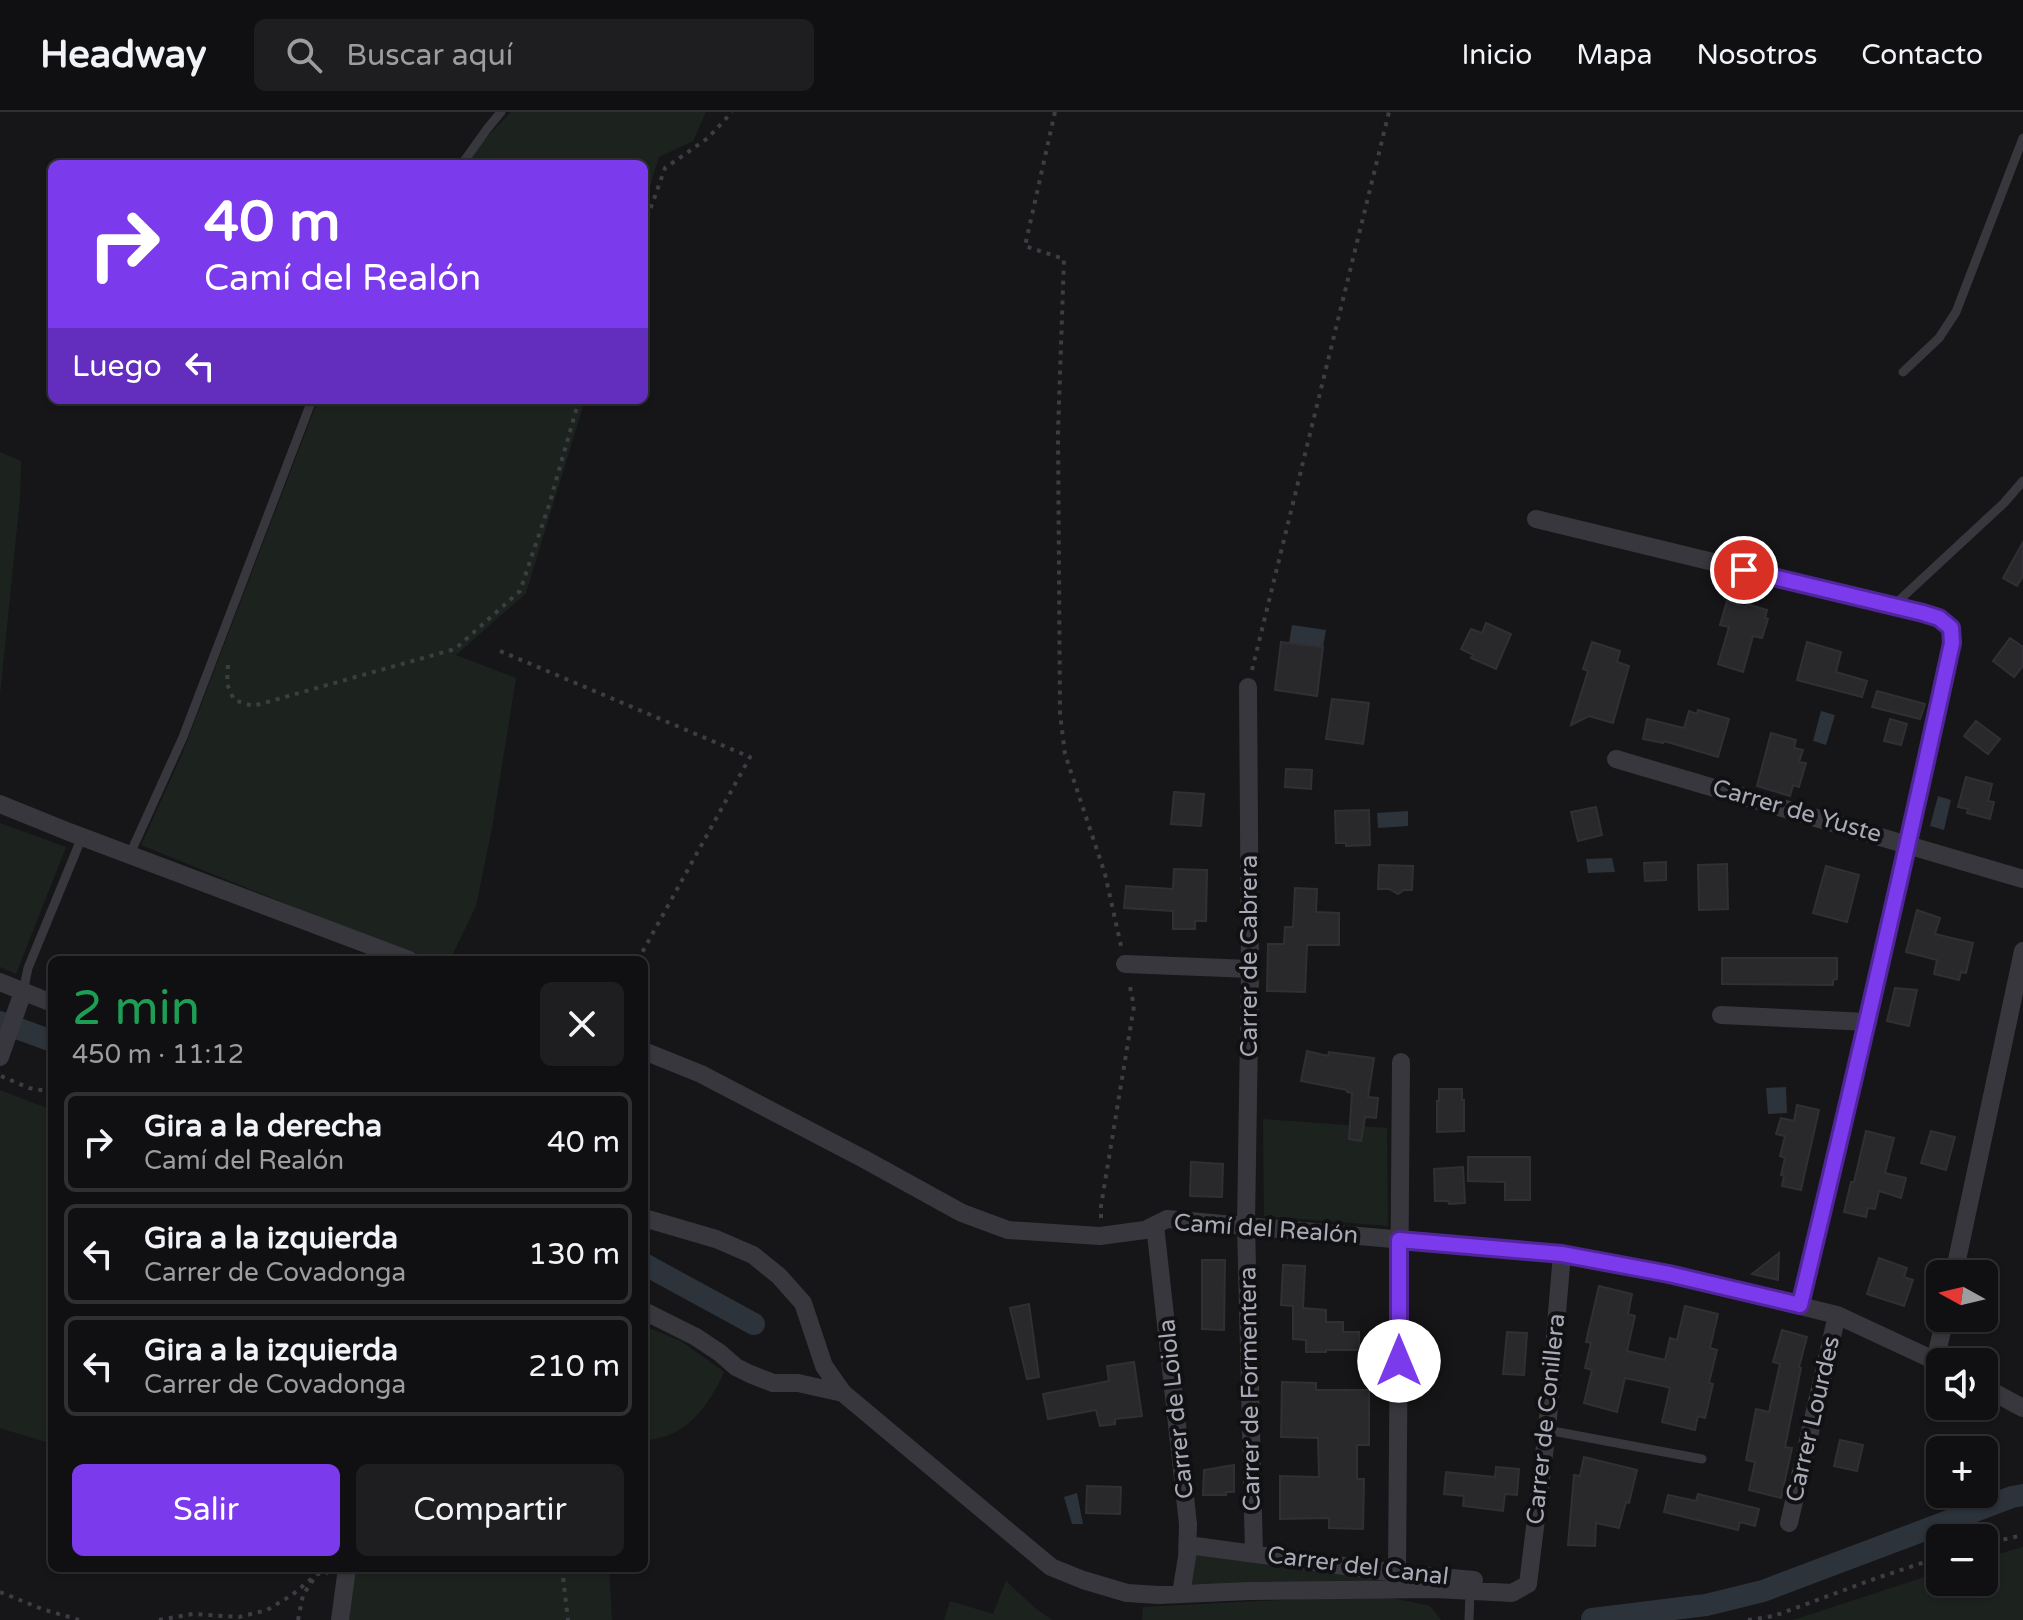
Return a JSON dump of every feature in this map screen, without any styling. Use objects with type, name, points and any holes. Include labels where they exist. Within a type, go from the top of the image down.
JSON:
[{"type":"street","points":[[1536,519],[1939,618],[1951,628],[1952,643],[1908,844],[1800,1305]]},
{"type":"street","name":"Carrer de Cabrera","points":[[1246,1225],[1250,969],[1248,687]]},
{"type":"street","name":"Carrer de Yuste","points":[[1616,759],[2023,879]]},
{"type":"street","points":[[0,804],[398,956]]},
{"type":"street","points":[[1957,1260],[2023,951]]},
{"type":"street","points":[[1125,964],[1250,969]]},
{"type":"street","points":[[0,982],[48,1001]]},
{"type":"street","points":[[0,1057],[23,992]]},
{"type":"street","points":[[1721,1015],[1868,1022]]},
{"type":"street","name":"Camí del Realón","points":[[648,1053],[701,1074],[962,1213],[1008,1230],[1100,1236],[1145,1230],[1167,1219],[1562,1254],[1669,1274],[1837,1315],[1926,1356]]},
{"type":"street","points":[[1397,1573],[1401,1062]]},
{"type":"street","points":[[648,1219],[716,1239],[753,1255],[779,1276],[803,1303],[824,1366],[843,1393],[1051,1567],[1127,1593],[1436,1589],[1512,1593],[1528,1584]]},
{"type":"street","name":"Carrer de Loiola","points":[[1155,1225],[1188,1524],[1181,1594]]},
{"type":"street","name":"Carrer de Formentera","points":[[1246,1225],[1254,1553]]},
{"type":"street","name":"Carrer de Conillera","points":[[1528,1584],[1547,1430],[1562,1254]]},
{"type":"street","points":[[648,1313],[696,1337],[750,1374],[773,1383],[798,1383],[843,1393]]},
{"type":"street","name":"Carrer Lourdes","points":[[1789,1523],[1837,1315]]},
{"type":"street","points":[[1998,1395],[2023,1408]]},
{"type":"street","name":"Carrer del Canal","points":[[1188,1545],[1397,1573],[1528,1584]]},
{"type":"street","points":[[340,1620],[347,1572]]},
{"type":"lane","points":[[465,160],[501,112]]},
{"type":"lane","points":[[1903,372],[1939,338],[1956,312],[2023,138]]},
{"type":"lane","points":[[130,854],[218,651],[311,404]]},
{"type":"lane","points":[[1893,606],[2004,503],[2023,481]]},
{"type":"lane","points":[[23,992],[28,968],[82,837]]},
{"type":"lane","points":[[1547,1430],[1702,1459]]},
{"type":"lane","points":[[1469,1620],[1470,1591]]},
{"type":"path","points":[[648,216],[665,168],[708,138],[732,112]]},
{"type":"path","points":[[1055,112],[1025,246],[1064,259],[1058,432],[1060,714],[1065,754],[1105,874],[1134,1006],[1101,1206],[1100,1236]]},
{"type":"path","points":[[1248,687],[1389,112]]},
{"type":"path","points":[[218,651],[228,663],[227,684],[234,700],[253,706],[455,649],[520,591],[578,404]]},
{"type":"path","points":[[500,651],[750,757],[640,956]]},
{"type":"path","points":[[0,1075],[29,1088],[48,1091]]},
{"type":"path","points":[[1998,1541],[2023,1535]]},
{"type":"path","points":[[1748,1620],[1774,1616],[1926,1562]]},
{"type":"path","points":[[159,1620],[193,1614],[239,1617],[267,1610],[292,1595],[317,1574],[329,1572]]},
{"type":"path","points":[[562,1572],[568,1620]]},
{"type":"path","points":[[298,1620],[303,1595],[317,1574]]},
{"type":"path","points":[[0,1592],[79,1620]]},
{"type":"shaded area","points":[[511,112],[706,112],[693,141],[659,157],[648,193],[648,160],[469,160]]},
{"type":"shaded area","points":[[316,404],[584,404],[526,593],[456,655],[516,678],[476,906],[452,956],[423,956],[141,845],[183,752]]},
{"type":"shaded area","points":[[0,452],[21,461],[0,695]]},
{"type":"shaded area","points":[[1292,625],[1326,630],[1323,647],[1289,643]]},
{"type":"shaded area","points":[[1821,711],[1835,715],[1826,745],[1813,741]]},
{"type":"shaded area","points":[[1938,796],[1951,800],[1944,830],[1930,826]]},
{"type":"shaded area","points":[[1408,811],[1408,826],[1378,828],[1377,813]]},
{"type":"shaded area","points":[[0,823],[66,847],[16,974],[0,967]]},
{"type":"shaded area","points":[[1612,858],[1615,872],[1588,873],[1586,859]]},
{"type":"shaded area","points":[[1786,1087],[1787,1113],[1768,1114],[1766,1088]]},
{"type":"shaded area","points":[[0,1090],[48,1108],[48,1443],[0,1428]]},
{"type":"shaded area","points":[[1263,1119],[1387,1128],[1388,1226],[1264,1216]]},
{"type":"shaded area","points":[[648,1328],[681,1341],[724,1372],[709,1400],[695,1417],[669,1435],[648,1440]]},
{"type":"shaded area","points":[[1077,1493],[1083,1524],[1072,1524],[1064,1497]]},
{"type":"shaded area","points":[[1196,1546],[1436,1589],[1191,1584]]},
{"type":"shaded area","points":[[2023,1547],[2023,1620],[1793,1620],[1926,1577],[1926,1596],[1998,1596],[1998,1554]]},
{"type":"shaded area","points":[[354,1572],[609,1572],[612,1620],[348,1620]]},
{"type":"shaded area","points":[[1006,1581],[1052,1620],[944,1620],[950,1601],[993,1614]]},
{"type":"shaded area","points":[[1378,1595],[1430,1606],[1441,1620],[1142,1620],[1143,1607]]},
{"type":"building","points":[[2023,542],[2023,576],[2017,586],[2003,578]]},
{"type":"building","points":[[1727,601],[1767,610],[1765,618],[1768,619],[1762,638],[1753,636],[1743,672],[1718,664],[1729,627],[1720,625]]},
{"type":"building","points":[[1486,623],[1511,634],[1496,669],[1471,658],[1473,655],[1461,649],[1471,629],[1482,633]]},
{"type":"building","points":[[2010,638],[2023,647],[2023,666],[2014,677],[1993,661]]},
{"type":"building","points":[[1281,642],[1323,647],[1317,696],[1275,690]]},
{"type":"building","points":[[1592,642],[1620,651],[1617,662],[1629,666],[1613,723],[1589,716],[1571,725],[1588,671],[1583,669]]},
{"type":"building","points":[[1807,642],[1841,652],[1836,672],[1867,681],[1862,697],[1797,680]]},
{"type":"building","points":[[1877,691],[1925,704],[1920,719],[1872,707]]},
{"type":"building","points":[[1332,699],[1369,703],[1363,744],[1326,739]]},
{"type":"building","points":[[1698,710],[1729,719],[1718,757],[1664,741],[1643,739],[1647,719],[1684,728],[1689,711],[1697,714]]},
{"type":"building","points":[[1890,719],[1907,724],[1901,745],[1884,741]]},
{"type":"building","points":[[1976,721],[2000,739],[1988,754],[1964,736]]},
{"type":"building","points":[[1771,733],[1796,740],[1794,748],[1803,750],[1799,762],[1806,763],[1799,787],[1793,785],[1790,796],[1757,786]]},
{"type":"building","points":[[1286,769],[1312,770],[1311,789],[1285,787]]},
{"type":"building","points":[[1966,777],[1992,784],[1988,801],[1994,802],[1990,819],[1967,813],[1968,809],[1958,807]]},
{"type":"building","points":[[1174,792],[1204,794],[1201,826],[1171,824]]},
{"type":"building","points":[[1596,807],[1602,835],[1578,841],[1571,812]]},
{"type":"building","points":[[1369,810],[1370,845],[1346,846],[1346,843],[1336,843],[1335,811]]},
{"type":"building","points":[[1666,862],[1666,880],[1645,881],[1644,863]]},
{"type":"building","points":[[1727,864],[1728,909],[1699,910],[1698,865]]},
{"type":"building","points":[[1379,865],[1413,866],[1412,890],[1398,894],[1389,889],[1378,889]]},
{"type":"building","points":[[1826,866],[1859,875],[1847,922],[1813,913]]},
{"type":"building","points":[[1174,869],[1207,870],[1206,921],[1195,921],[1195,929],[1173,929],[1173,911],[1124,908],[1126,886],[1173,889]]},
{"type":"building","points":[[1295,888],[1317,889],[1316,912],[1339,913],[1339,945],[1307,945],[1305,992],[1267,991],[1268,944],[1284,944],[1285,927],[1293,927]]},
{"type":"building","points":[[1917,910],[1940,918],[1935,934],[1973,943],[1966,973],[1961,972],[1959,980],[1934,974],[1937,960],[1906,952]]},
{"type":"building","points":[[1722,958],[1837,958],[1837,979],[1833,980],[1833,985],[1722,984]]},
{"type":"building","points":[[1895,988],[1917,990],[1909,1026],[1887,1021]]},
{"type":"building","points":[[1307,1051],[1328,1056],[1329,1052],[1374,1058],[1368,1097],[1378,1098],[1376,1118],[1365,1117],[1361,1141],[1349,1139],[1352,1093],[1301,1081]]},
{"type":"building","points":[[1439,1089],[1462,1089],[1464,1131],[1437,1132]]},
{"type":"building","points":[[1797,1105],[1819,1110],[1801,1190],[1782,1186],[1785,1158],[1780,1156],[1785,1136],[1776,1134],[1781,1118],[1794,1121]]},
{"type":"building","points":[[1866,1131],[1894,1138],[1885,1173],[1906,1178],[1901,1198],[1879,1191],[1875,1209],[1868,1208],[1866,1217],[1844,1212]]},
{"type":"building","points":[[1931,1131],[1955,1137],[1946,1170],[1921,1163]]},
{"type":"building","points":[[1468,1157],[1530,1157],[1530,1200],[1505,1200],[1505,1182],[1468,1181]]},
{"type":"building","points":[[1191,1162],[1223,1164],[1222,1197],[1190,1196]]},
{"type":"building","points":[[1463,1167],[1465,1203],[1435,1201],[1434,1169]]},
{"type":"building","points":[[1779,1253],[1778,1280],[1752,1274]]},
{"type":"building","points":[[1879,1258],[1907,1268],[1904,1277],[1913,1280],[1904,1306],[1867,1294]]},
{"type":"building","points":[[1202,1260],[1225,1260],[1224,1330],[1202,1329]]},
{"type":"building","points":[[1283,1265],[1305,1266],[1303,1308],[1326,1310],[1326,1322],[1343,1322],[1343,1332],[1359,1332],[1359,1350],[1306,1352],[1306,1340],[1293,1339],[1293,1306],[1281,1305]]},
{"type":"building","points":[[1599,1286],[1632,1294],[1628,1314],[1635,1316],[1627,1351],[1665,1360],[1670,1338],[1677,1340],[1685,1306],[1718,1314],[1710,1348],[1717,1350],[1709,1383],[1713,1384],[1705,1418],[1698,1416],[1695,1430],[1662,1422],[1670,1388],[1663,1386],[1625,1378],[1617,1412],[1584,1403],[1592,1370],[1585,1368],[1591,1343],[1586,1342]]},
{"type":"building","points":[[1029,1304],[1039,1377],[1027,1379],[1010,1308]]},
{"type":"building","points":[[1782,1330],[1807,1337],[1785,1447],[1792,1448],[1781,1498],[1749,1490],[1755,1462],[1746,1460],[1756,1409],[1769,1412],[1780,1364],[1773,1362]]},
{"type":"building","points":[[1507,1332],[1527,1333],[1524,1375],[1503,1374]]},
{"type":"building","points":[[1134,1362],[1142,1416],[1115,1419],[1115,1424],[1100,1426],[1096,1410],[1048,1419],[1043,1394],[1109,1381],[1107,1366]]},
{"type":"building","points":[[1282,1382],[1316,1383],[1316,1390],[1369,1390],[1369,1445],[1357,1445],[1357,1479],[1364,1479],[1363,1529],[1329,1528],[1329,1518],[1280,1519],[1280,1476],[1319,1477],[1318,1438],[1281,1437]]},
{"type":"building","points":[[1840,1440],[1863,1445],[1857,1471],[1834,1466]]},
{"type":"building","points":[[1584,1457],[1637,1470],[1619,1528],[1596,1523],[1595,1546],[1568,1545],[1574,1475],[1580,1476]]},
{"type":"building","points":[[1234,1465],[1234,1492],[1203,1495],[1204,1470]]},
{"type":"building","points":[[1496,1467],[1519,1469],[1517,1495],[1505,1494],[1503,1511],[1463,1506],[1464,1496],[1444,1494],[1446,1472],[1495,1477]]},
{"type":"building","points":[[1087,1486],[1121,1487],[1120,1514],[1086,1513]]},
{"type":"building","points":[[1698,1494],[1759,1509],[1755,1526],[1740,1522],[1738,1530],[1664,1512],[1668,1495],[1696,1501]]},
{"type":"waterway","points":[[0,1022],[48,1040]]},
{"type":"waterway","points":[[648,1266],[754,1324]]},
{"type":"waterway","points":[[1592,1619],[1706,1605],[1763,1591],[2023,1495]]},
{"type":"route","points":[[1399,1361],[1399,1240],[1562,1254],[1669,1274],[1800,1305],[1908,844],[1952,643],[1951,628],[1939,618],[1923,613],[1744,570]]}]
